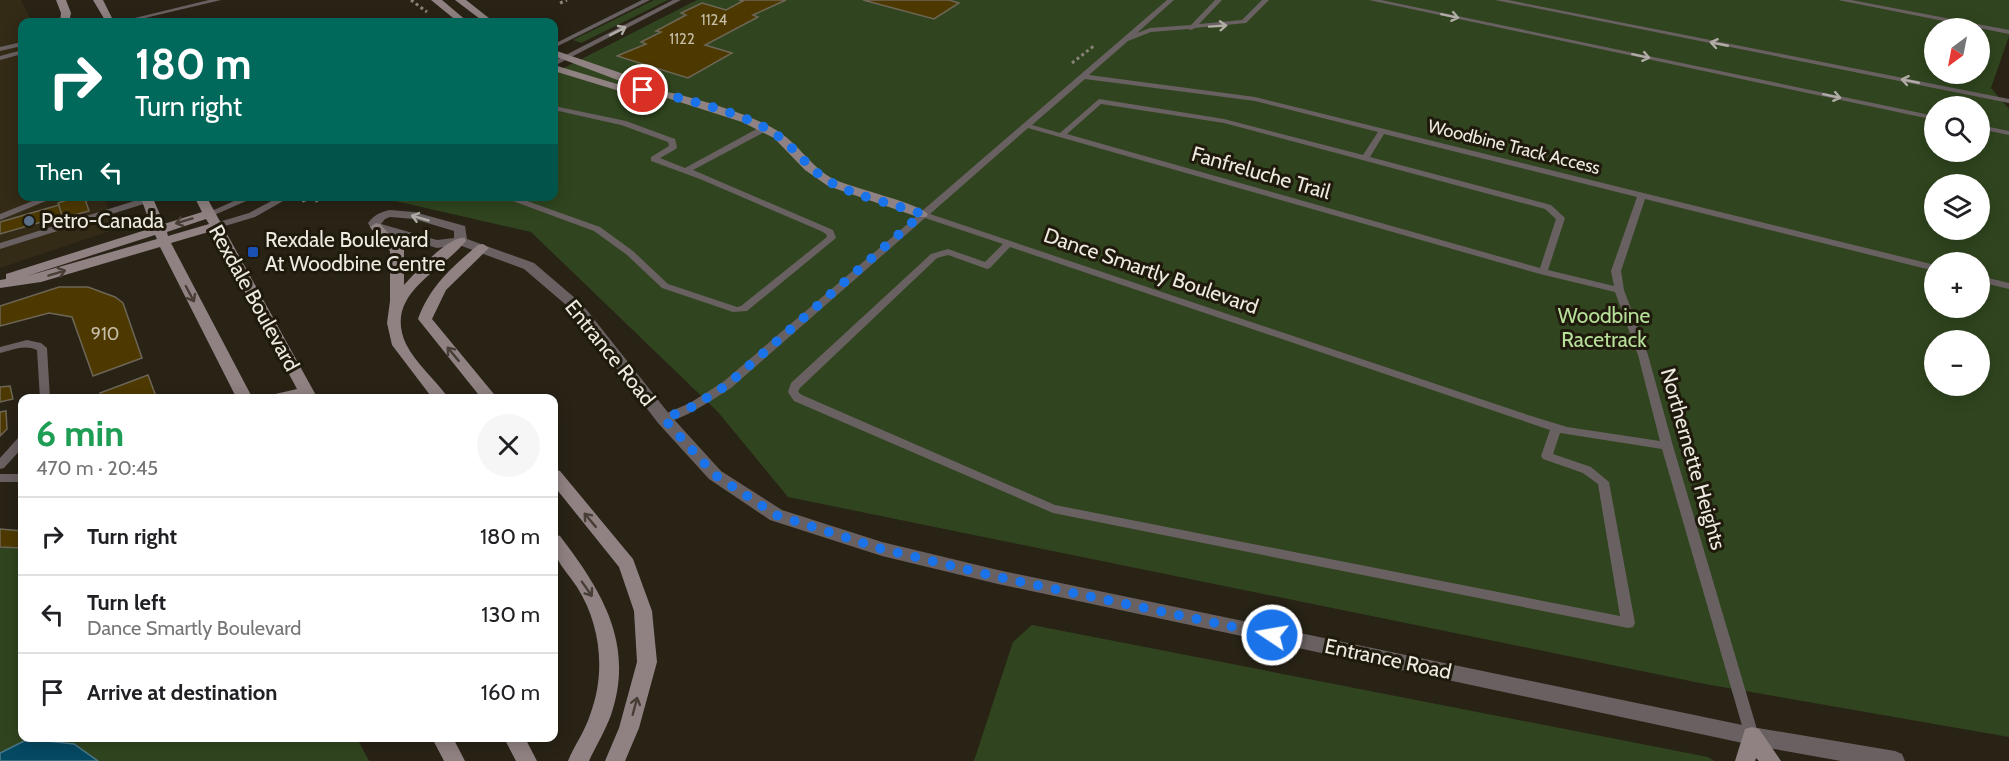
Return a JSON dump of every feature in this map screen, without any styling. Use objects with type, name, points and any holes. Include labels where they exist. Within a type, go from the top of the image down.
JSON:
[{"type":"main road","points":[[61,0],[65,18]]},
{"type":"main road","points":[[98,0],[108,18]]},
{"type":"main road","points":[[436,0],[458,18]]},
{"type":"main road","points":[[460,0],[484,18]]},
{"type":"main road","name":"Dance Smartly Boulevard","points":[[558,54],[640,83],[643,90]]},
{"type":"main road","name":"Dance Smartly Boulevard","points":[[558,68],[602,85],[626,90],[643,90],[707,107],[765,128],[778,136],[809,168],[832,183],[922,214]]},
{"type":"main road","points":[[147,201],[162,235],[242,394]]},
{"type":"main road","name":"Rexdale Boulevard","points":[[202,201],[307,394]]},
{"type":"main road","points":[[0,283],[36,279],[212,220]]},
{"type":"main road","points":[[376,227],[397,250],[397,301],[394,323],[399,345],[437,394]]},
{"type":"main road","points":[[397,301],[425,270],[460,241]]},
{"type":"main road","points":[[483,248],[444,280],[431,300],[425,320],[486,394]]},
{"type":"main road","points":[[558,481],[627,564],[643,611],[646,662],[630,728],[615,761]]},
{"type":"main road","points":[[558,547],[598,604],[611,653],[602,712],[578,761]]},
{"type":"main road","points":[[1745,761],[1752,736]]},
{"type":"main road","points":[[1752,736],[1771,761]]},
{"type":"main road","points":[[444,742],[455,761]]},
{"type":"main road","points":[[516,742],[527,761]]},
{"type":"street","name":"Entrance Road","points":[[460,241],[461,229],[404,213],[381,215],[374,223],[376,227],[436,244],[460,241],[529,266],[577,307],[664,419],[715,475],[776,515],[882,549],[998,577],[1752,736],[1895,761]]},
{"type":"lane","points":[[138,18],[218,0]]},
{"type":"lane","points":[[558,44],[646,0]]},
{"type":"lane","points":[[558,63],[678,0]]},
{"type":"lane","points":[[664,419],[694,406],[727,385],[1171,0]]},
{"type":"lane","points":[[1191,28],[1220,0]]},
{"type":"lane","points":[[1120,43],[1150,30],[1244,22],[1266,0]]},
{"type":"lane","points":[[1372,0],[1924,116]]},
{"type":"lane","points":[[1497,0],[2009,100]]},
{"type":"lane","points":[[1841,0],[2009,32]]},
{"type":"lane","points":[[1898,11],[1901,0]]},
{"type":"lane","points":[[0,49],[18,45]]},
{"type":"lane","points":[[0,58],[18,53]]},
{"type":"lane","name":"Woodbine Track Access","points":[[1082,76],[1255,99],[1924,265]]},
{"type":"lane","points":[[1062,135],[1099,101],[1224,121],[1548,207],[1561,218],[1543,272]]},
{"type":"lane","points":[[517,201],[597,229],[630,253],[665,286],[736,310],[744,309],[832,238],[831,232],[687,170],[654,159],[673,147],[672,141],[623,123],[558,109]]},
{"type":"lane","name":"Fanfreluche Trail","points":[[1025,125],[1543,272],[1619,290]]},
{"type":"lane","points":[[687,170],[765,128]]},
{"type":"lane","points":[[1990,129],[2009,134]]},
{"type":"lane","points":[[1365,158],[1382,131]]},
{"type":"lane","name":"Northernette Heights","points":[[1642,195],[1616,271],[1619,290],[1644,355],[1667,446],[1752,736]]},
{"type":"lane","points":[[0,217],[41,201]]},
{"type":"lane","points":[[0,246],[137,201]]},
{"type":"lane","points":[[212,220],[245,201]]},
{"type":"lane","points":[[212,220],[252,215],[279,201]]},
{"type":"lane","name":"Dance Smartly Boulevard","points":[[922,214],[1556,428],[1667,446]]},
{"type":"lane","points":[[1009,243],[987,266],[948,252],[934,256],[795,386],[793,392],[798,398],[1053,509],[1628,623],[1603,482],[1587,470],[1547,456],[1556,428]]},
{"type":"lane","points":[[1990,281],[2009,286]]},
{"type":"lane","points":[[0,350],[24,344],[36,344],[42,348],[45,394]]},
{"type":"lane","points":[[0,465],[18,445]]},
{"type":"lane","points":[[0,478],[18,478]]},
{"type":"path","points":[[560,3],[567,0]]},
{"type":"shaded area","points":[[0,0],[21,0],[30,18],[18,18],[18,201],[106,201],[116,229],[0,268]]},
{"type":"green space","points":[[654,0],[668,0],[581,43],[573,40]]},
{"type":"green space","name":"Woodbine Racetrack","points":[[697,0],[2009,0],[2009,36],[1991,88],[2009,109],[2009,737],[1705,684],[788,497],[718,412],[531,232],[395,201],[558,201],[558,71]]},
{"type":"green space","points":[[0,547],[18,549],[18,742],[359,742],[369,761],[0,761]]},
{"type":"green space","points":[[1032,625],[1708,757],[1714,761],[974,761],[1013,642]]},
{"type":"water","points":[[22,742],[56,742],[74,744],[98,761],[0,761],[0,753]]},
{"type":"building","points":[[739,0],[786,0],[753,15],[758,17],[705,45],[732,53],[688,78],[617,56],[646,44],[641,42],[686,15],[681,13],[702,3],[726,10],[743,1]]},
{"type":"building","points":[[863,0],[949,0],[959,3],[934,19]]},
{"type":"building","points":[[86,201],[89,211],[63,218],[58,203]]},
{"type":"building","points":[[59,205],[62,216],[0,234],[0,222]]},
{"type":"building","points":[[59,287],[88,287],[115,297],[123,303],[142,358],[93,376],[72,317],[49,313],[0,326],[0,306]]},
{"type":"building","points":[[148,375],[155,394],[100,394]]},
{"type":"building","points":[[10,386],[13,399],[0,402],[0,387]]},
{"type":"building","points":[[6,411],[7,429],[0,436],[0,412]]},
{"type":"building","points":[[0,529],[18,531],[18,548],[0,547]]},
{"type":"place","name":"Petro-Canada","points":[[29,221]]},
{"type":"place","name":"Rexdale Boulevard At Woodbine Centre","points":[[253,252]]},
{"type":"route","points":[[643,90],[666,94],[765,128],[789,146],[809,168],[832,183],[922,214],[727,385],[694,406],[664,419],[715,475],[776,515],[882,549],[998,577],[1272,635]]}]
